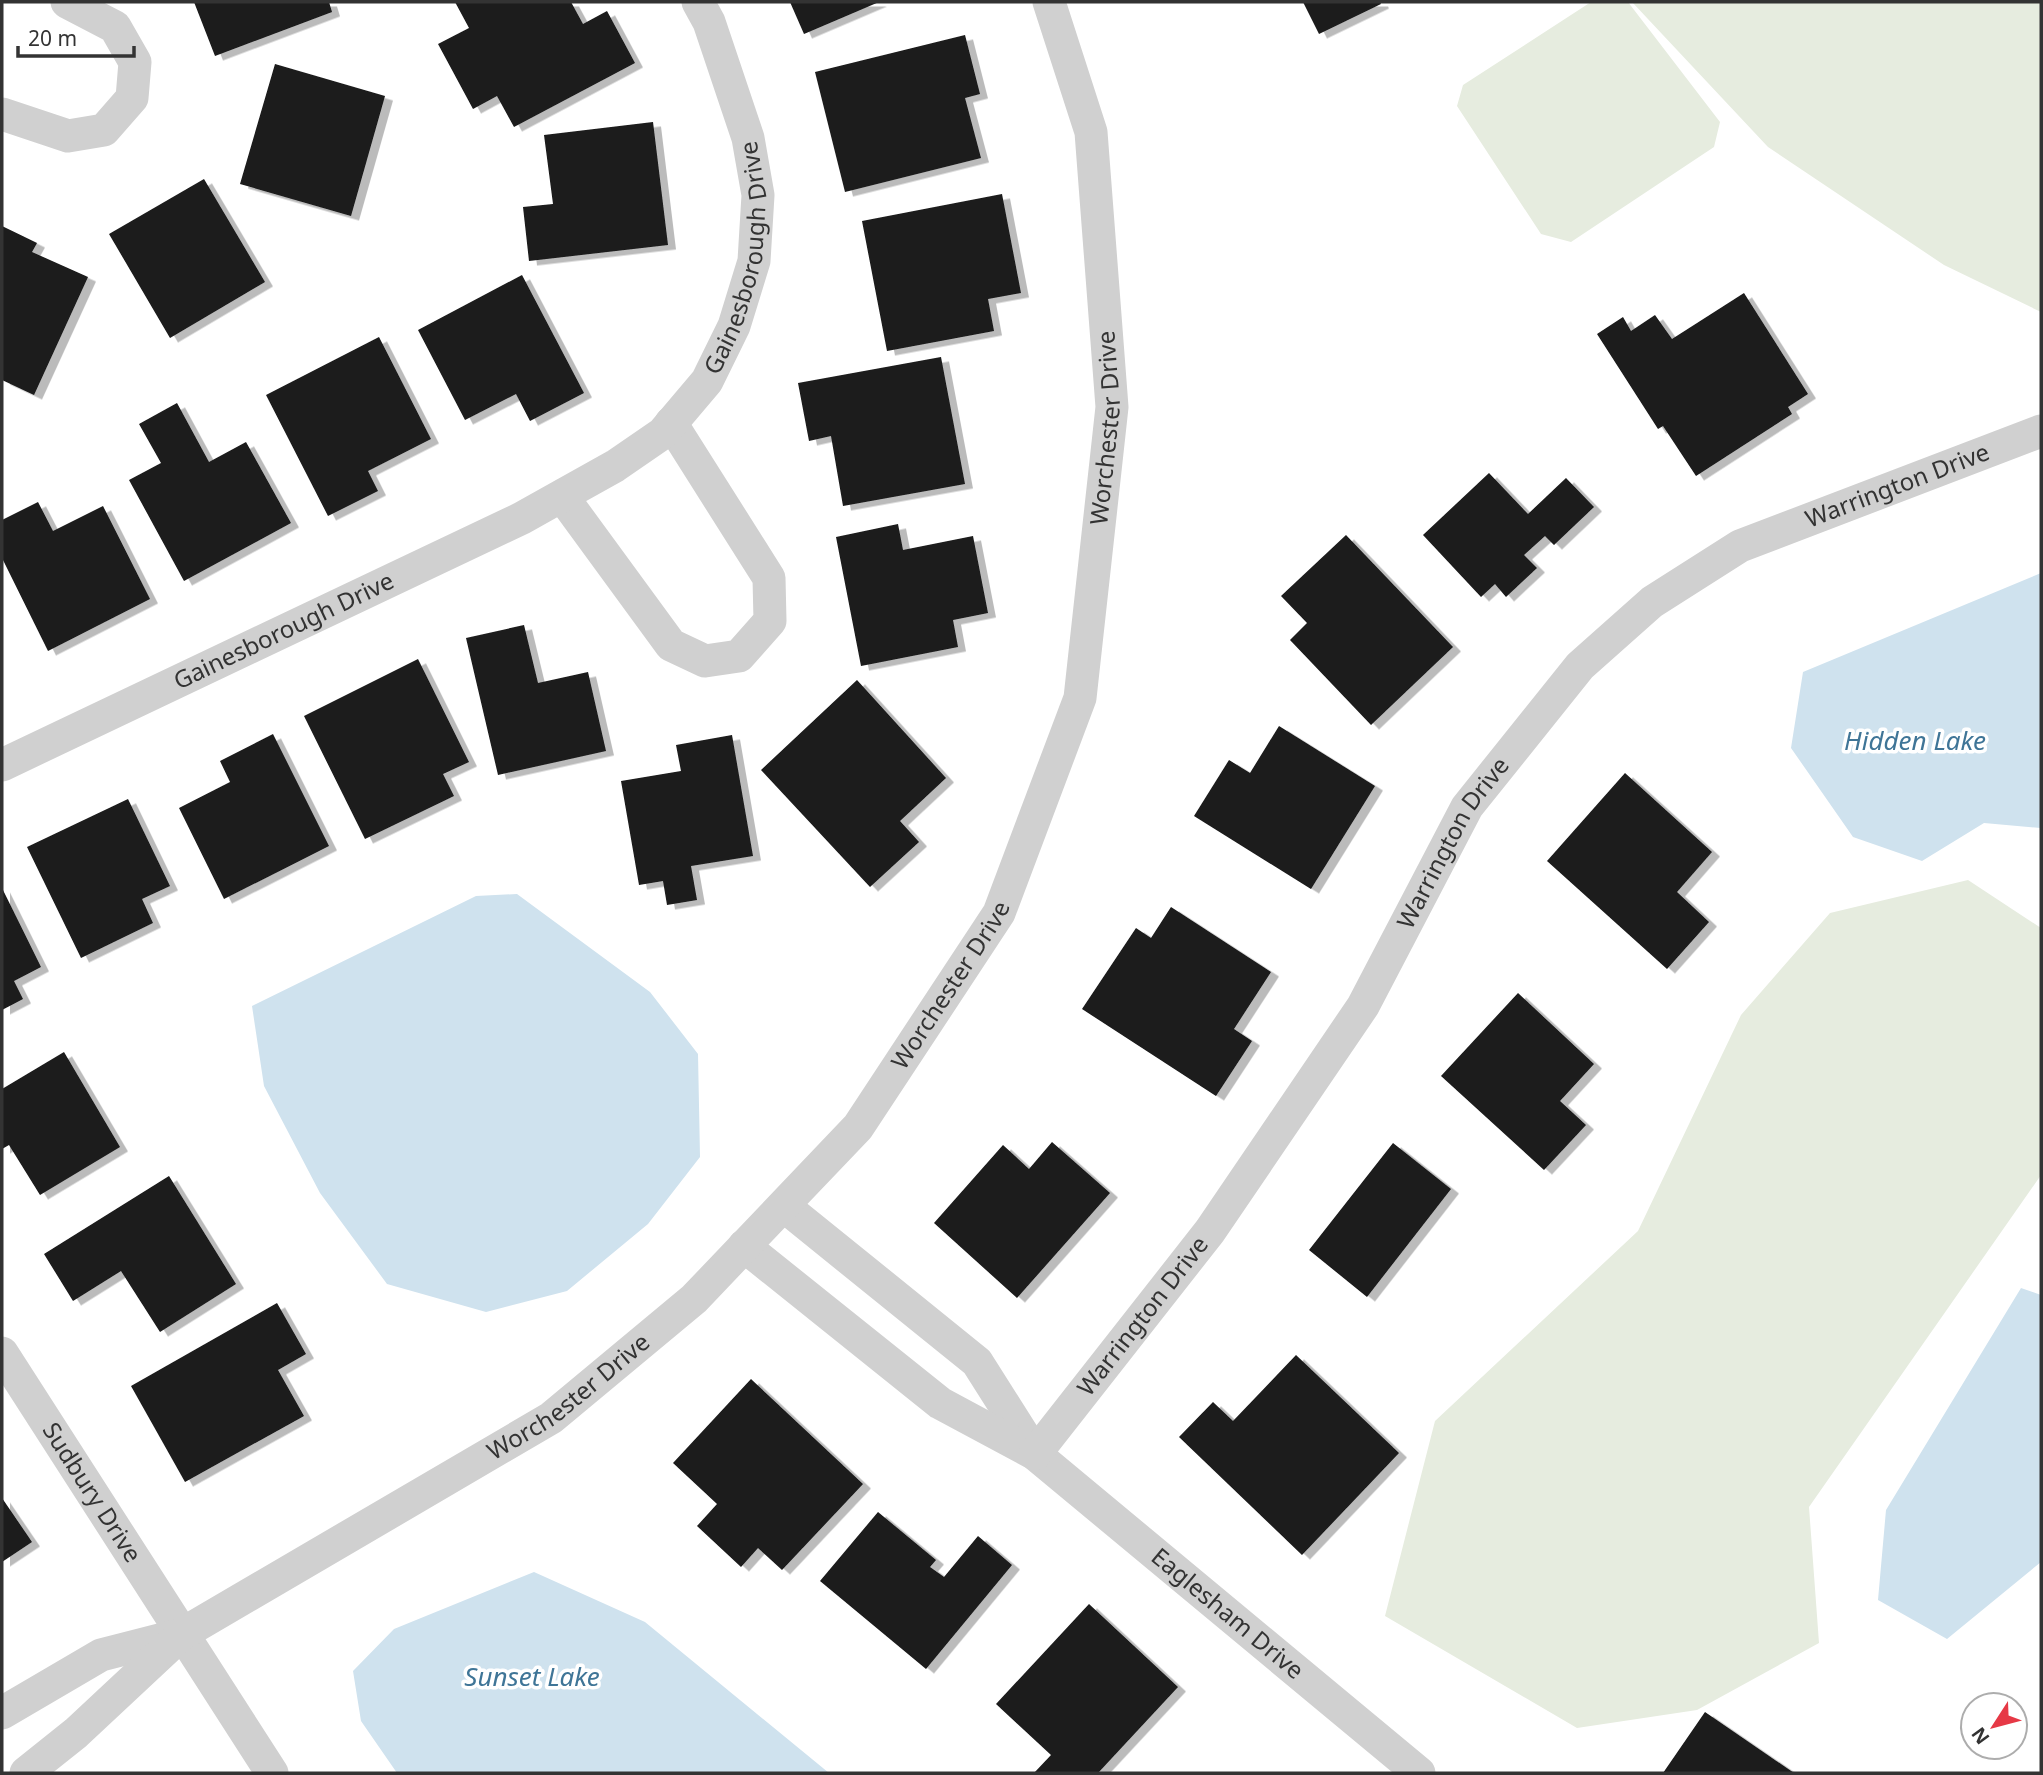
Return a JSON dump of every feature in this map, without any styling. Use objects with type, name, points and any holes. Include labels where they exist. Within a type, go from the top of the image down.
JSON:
[{"type":"street","points":[[2,114],[68,136],[104,130],[132,98],[135,62],[115,27],[67,2]]},
{"type":"street","name":"Gainesborough Drive","points":[[2,765],[522,518],[615,466],[663,433],[707,381],[734,326],[754,261],[758,195],[748,138],[709,22],[698,2]]},
{"type":"street","name":"Worchester Drive","points":[[26,1773],[76,1733],[181,1634],[551,1418],[694,1299],[858,1127],[999,913],[1080,698],[1112,407],[1091,132],[1049,2]]},
{"type":"street","points":[[562,496],[671,645],[705,660],[739,656],[770,621],[769,578],[671,423]]},
{"type":"street","name":"Warrington Drive","points":[[1035,1454],[1210,1231],[1363,1006],[1467,807],[1580,666],[1652,602],[1740,546],[2041,431]]},
{"type":"street","name":"Eaglesham Drive","points":[[784,1206],[977,1362],[1035,1454]]},
{"type":"street","name":"Eaglesham Drive","points":[[744,1246],[940,1403],[1035,1454],[1419,1773]]},
{"type":"street","name":"Sudbury Drive","points":[[2,1353],[272,1773]]},
{"type":"street","name":"Worchester Drive","points":[[2,1713],[101,1655],[181,1634]]},
{"type":"shaded area","points":[[1591,2],[1628,2],[1720,122],[1714,147],[1571,242],[1541,234],[1457,106],[1463,85]]},
{"type":"shaded area","points":[[1632,2],[2041,2],[2041,312],[1944,265],[1768,147]]},
{"type":"shaded area","points":[[1968,880],[2041,928],[2041,1175],[1809,1507],[1819,1643],[1697,1710],[1577,1728],[1385,1616],[1435,1421],[1638,1231],[1741,1015],[1830,913]]},
{"type":"water","name":"Hidden Lake","points":[[2041,573],[2041,828],[1984,823],[1922,861],[1853,837],[1791,748],[1803,672]]},
{"type":"water","points":[[517,894],[650,992],[698,1054],[700,1157],[648,1224],[567,1291],[486,1312],[387,1284],[320,1193],[264,1086],[252,1006],[476,896]]},
{"type":"water","points":[[2021,1288],[2041,1295],[2041,1562],[1947,1639],[1878,1600],[1886,1510]]},
{"type":"water","name":"Sunset Lake","points":[[534,1572],[645,1622],[829,1773],[397,1773],[361,1721],[353,1671],[394,1629]]},
{"type":"building","points":[[194,2],[329,2],[332,12],[215,56]]},
{"type":"building","points":[[455,2],[571,2],[583,24],[607,11],[635,63],[514,127],[497,96],[473,109],[438,44],[469,28]]},
{"type":"building","points":[[790,2],[879,2],[804,34]]},
{"type":"building","points":[[1303,2],[1380,2],[1381,4],[1319,34]]},
{"type":"building","points":[[965,35],[980,94],[965,98],[981,158],[845,192],[815,72]]},
{"type":"building","points":[[275,64],[385,96],[351,216],[240,184]]},
{"type":"building","points":[[653,122],[668,245],[529,261],[523,207],[553,204],[544,135]]},
{"type":"building","points":[[204,179],[265,282],[170,338],[109,234]]},
{"type":"building","points":[[1002,194],[1021,293],[988,299],[994,331],[887,351],[862,221]]},
{"type":"building","points":[[2,226],[37,243],[32,252],[88,277],[34,395],[2,380]]},
{"type":"building","points":[[522,275],[584,393],[530,421],[516,394],[465,420],[418,330]]},
{"type":"building","points":[[1744,293],[1808,394],[1788,407],[1792,414],[1696,476],[1663,426],[1658,429],[1597,334],[1623,317],[1631,331],[1655,315],[1672,339]]},
{"type":"building","points":[[379,337],[431,439],[368,471],[378,491],[328,516],[266,395]]},
{"type":"building","points":[[941,357],[965,484],[843,506],[831,436],[809,441],[798,383]]},
{"type":"building","points":[[177,403],[209,462],[246,442],[291,523],[184,581],[129,480],[161,463],[139,424]]},
{"type":"building","points":[[1489,473],[1528,514],[1566,478],[1594,507],[1554,545],[1545,536],[1524,555],[1537,568],[1506,597],[1495,584],[1481,597],[1423,535]]},
{"type":"building","points":[[38,502],[53,531],[103,506],[150,599],[48,651],[2,558],[2,520]]},
{"type":"building","points":[[898,524],[903,550],[973,536],[988,613],[953,620],[958,647],[861,666],[836,537]]},
{"type":"building","points":[[1346,535],[1453,647],[1371,725],[1290,640],[1307,623],[1281,596]]},
{"type":"building","points":[[524,625],[538,683],[588,672],[606,751],[498,775],[466,638]]},
{"type":"building","points":[[418,659],[469,762],[443,774],[454,796],[365,839],[304,716]]},
{"type":"building","points":[[857,680],[946,778],[900,821],[919,842],[870,887],[761,770]]},
{"type":"building","points":[[1279,726],[1375,786],[1311,889],[1194,816],[1229,760],[1250,773]]},
{"type":"building","points":[[273,734],[329,846],[224,899],[179,808],[230,782],[220,761]]},
{"type":"building","points":[[732,735],[753,856],[691,866],[697,900],[667,905],[663,881],[639,885],[621,781],[681,771],[676,745]]},
{"type":"building","points":[[1625,773],[1712,852],[1677,892],[1709,922],[1667,969],[1547,861]]},
{"type":"building","points":[[128,799],[170,886],[142,899],[153,923],[81,958],[27,847]]},
{"type":"building","points":[[2,888],[41,967],[14,981],[23,999],[2,1010]]},
{"type":"building","points":[[1171,907],[1271,972],[1234,1029],[1252,1041],[1216,1096],[1082,1009],[1136,928],[1151,938]]},
{"type":"building","points":[[1518,993],[1594,1064],[1560,1101],[1586,1125],[1544,1170],[1441,1076]]},
{"type":"building","points":[[64,1052],[120,1147],[40,1195],[9,1145],[2,1149],[2,1089]]},
{"type":"building","points":[[1052,1142],[1110,1193],[1017,1298],[934,1223],[1003,1145],[1029,1169]]},
{"type":"building","points":[[1393,1143],[1451,1189],[1367,1297],[1309,1250]]},
{"type":"building","points":[[169,1176],[236,1284],[160,1332],[121,1271],[73,1301],[44,1254]]},
{"type":"building","points":[[277,1303],[306,1354],[278,1370],[304,1416],[185,1482],[131,1386]]},
{"type":"building","points":[[1296,1355],[1399,1453],[1302,1555],[1179,1437],[1213,1402],[1233,1421]]},
{"type":"building","points":[[751,1379],[863,1484],[782,1570],[758,1548],[741,1567],[697,1526],[717,1504],[673,1463]]},
{"type":"building","points":[[2,1498],[32,1542],[2,1562]]},
{"type":"building","points":[[878,1512],[936,1560],[930,1567],[944,1577],[978,1536],[1012,1565],[926,1669],[820,1581]]},
{"type":"building","points":[[1089,1604],[1178,1687],[1098,1773],[1034,1773],[1051,1755],[996,1704]]},
{"type":"building","points":[[1705,1712],[1794,1773],[1663,1773]]}]
